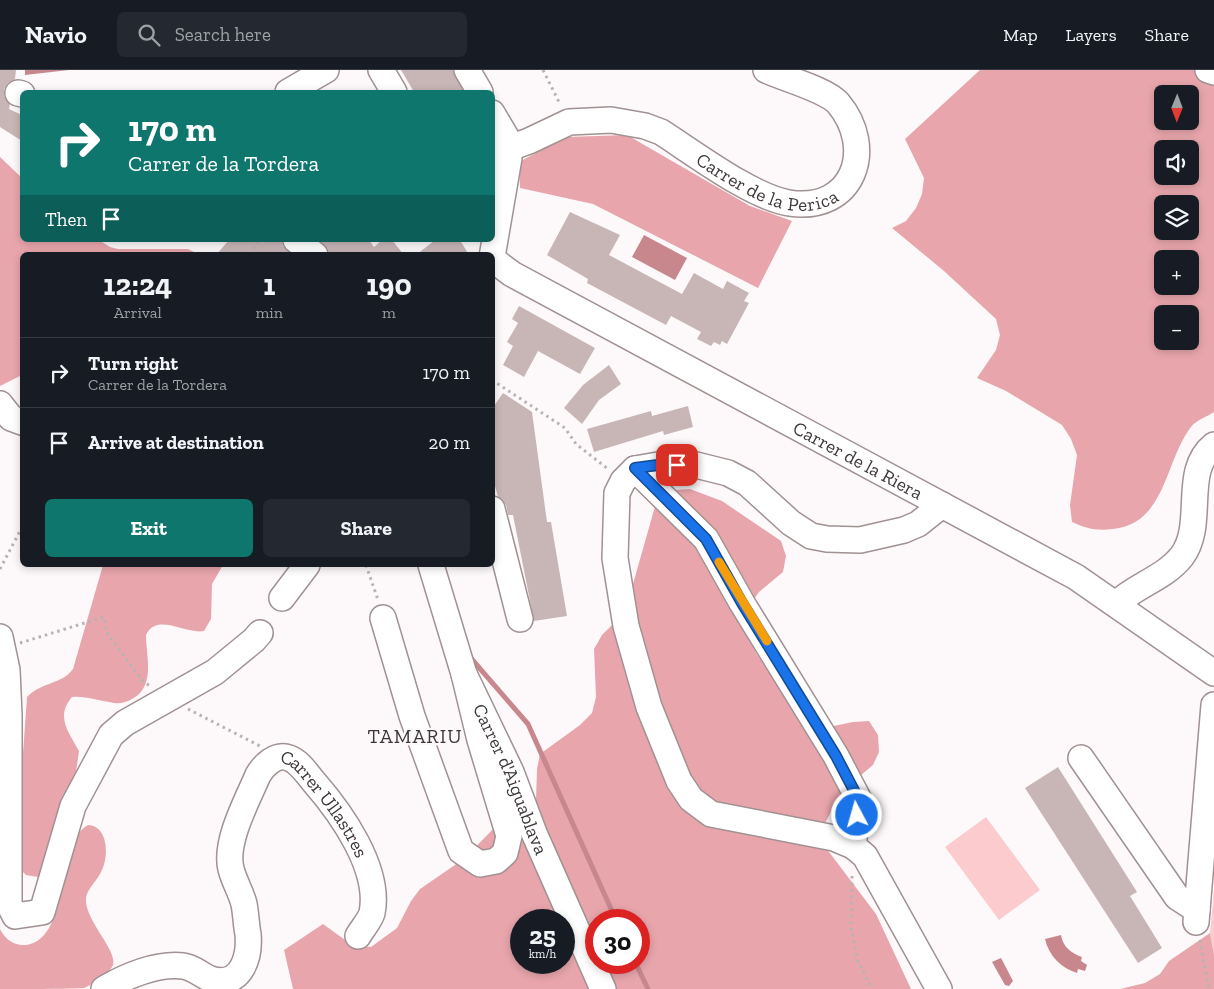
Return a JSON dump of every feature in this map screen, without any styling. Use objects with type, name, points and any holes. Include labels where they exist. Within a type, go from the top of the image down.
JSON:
[{"type":"street","points":[[381,70],[393,90]]},
{"type":"street","points":[[467,70],[479,90]]},
{"type":"street","name":"Carrer de la Perica","points":[[511,150],[569,122],[611,120],[645,126],[660,132],[763,196],[790,203],[811,204],[828,200],[842,190],[853,176],[858,155],[848,118],[837,102],[819,92],[766,70]]},
{"type":"street","points":[[1208,70],[1214,72]]},
{"type":"street","points":[[294,90],[319,81]]},
{"type":"street","points":[[495,119],[511,150],[495,217]]},
{"type":"street","points":[[495,175],[511,150]]},
{"type":"street","name":"Carrer de la Riera","points":[[478,242],[487,252]]},
{"type":"street","name":"Carrer de la Riera","points":[[495,260],[512,274],[1076,577],[1214,673]]},
{"type":"street","points":[[1116,604],[1127,593],[1162,574],[1182,556],[1192,535],[1198,468],[1207,450],[1214,445]]},
{"type":"street","points":[[939,989],[865,856],[853,846],[834,838],[711,814],[691,799],[679,780],[649,707],[626,626],[615,558],[616,493],[629,475],[658,465],[696,465],[728,473],[747,483],[791,522],[812,536],[827,539],[860,540],[904,530],[918,524],[942,505]]},
{"type":"street","points":[[629,475],[706,539],[742,603],[836,756],[859,800],[853,846]]},
{"type":"street","points":[[495,521],[520,619]]},
{"type":"street","points":[[282,598],[305,567]]},
{"type":"street","name":"Carrer d'Aiguablava","points":[[432,567],[464,674],[512,772],[534,833],[603,989]]},
{"type":"street","points":[[383,618],[412,716],[461,851],[480,864],[496,861],[505,853],[509,836],[480,740],[464,674]]},
{"type":"street","points":[[2,643],[9,715],[9,904],[15,916],[30,916],[42,912],[73,806],[101,750],[111,735],[125,723],[215,672],[260,633]]},
{"type":"street","points":[[1197,916],[1214,705]]},
{"type":"street","name":"Carrer Ullastres","points":[[104,989],[123,978],[158,968],[185,966],[213,980],[229,981],[240,974],[247,958],[248,941],[244,904],[231,869],[231,842],[258,775],[264,766],[277,758],[289,758],[306,773],[335,806],[364,858],[372,891],[372,914],[358,936]]},
{"type":"street","points":[[1081,758],[1177,896],[1197,916]]},
{"type":"path","points":[[543,70],[569,122]]},
{"type":"path","points":[[495,382],[565,428],[576,444],[629,475]]},
{"type":"path","points":[[0,569],[20,532]]},
{"type":"path","points":[[367,567],[383,618]]},
{"type":"path","points":[[2,643],[104,617],[107,633],[142,680],[167,699],[255,742],[277,758]]},
{"type":"path","points":[[853,846],[851,925],[857,959],[872,989]]},
{"type":"path","points":[[1197,916],[1209,989]]},
{"type":"shaded area","points":[[25,70],[69,70],[25,75]]},
{"type":"shaded area","points":[[980,70],[1214,70],[1214,412],[1191,427],[1182,441],[1154,503],[1144,516],[1131,525],[1097,530],[1072,522],[1070,505],[1077,455],[1071,439],[1062,425],[1006,391],[977,378],[996,350],[1000,335],[996,319],[944,271],[892,228],[906,221],[916,208],[922,194],[924,178],[905,139]]},
{"type":"shaded area","points":[[627,135],[750,206],[792,221],[758,288],[593,204],[520,188],[519,162],[566,137]]},
{"type":"shaded area","points":[[0,157],[20,176],[20,242],[102,242],[118,249],[188,249],[194,252],[20,252],[20,376],[0,386]]},
{"type":"shaded area","points":[[644,235],[687,258],[675,280],[632,257]]},
{"type":"shaded area","points":[[690,489],[722,501],[781,541],[786,556],[783,572],[759,592],[749,606],[751,638],[756,653],[805,723],[819,729],[853,722],[869,721],[878,735],[879,752],[873,765],[847,787],[837,799],[823,828],[823,844],[876,914],[911,989],[293,989],[284,950],[323,924],[352,945],[371,947],[397,928],[411,901],[420,889],[465,858],[495,827],[510,820],[536,800],[537,769],[540,754],[580,725],[592,713],[596,697],[594,649],[602,635],[625,612],[658,496],[674,490]]},
{"type":"shaded area","points":[[102,567],[222,567],[212,584],[211,619],[204,631],[157,625],[151,628],[146,635],[147,679],[139,693],[130,700],[121,703],[72,697],[67,704],[64,718],[65,724],[79,751],[76,772],[42,871],[38,877],[26,875],[21,870],[20,796],[27,697],[39,688],[63,678],[73,669]]},
{"type":"shaded area","points":[[986,817],[1040,890],[999,920],[945,847]]},
{"type":"shaded area","points":[[88,825],[100,831],[106,851],[104,866],[87,895],[87,907],[90,917],[111,954],[112,967],[91,985],[84,988],[0,989],[0,929],[8,940],[21,945],[34,943],[44,935],[52,924],[57,909],[67,864],[76,837]]},
{"type":"shaded area","points":[[1214,889],[1214,955],[1210,933]]},
{"type":"shaded area","points":[[1210,933],[1214,955],[1214,989],[1120,989],[1145,983],[1160,974],[1169,961]]},
{"type":"shaded area","points":[[1061,935],[1068,949],[1082,957],[1081,961],[1087,965],[1085,971],[1078,969],[1077,973],[1071,971],[1061,965],[1049,951],[1045,939]]},
{"type":"shaded area","points":[[1001,958],[1013,981],[1009,986],[1005,985],[992,962]]},
{"type":"building","points":[[0,70],[16,70],[15,79],[8,83],[4,89],[4,96],[10,104],[9,109],[20,114],[20,140],[0,127]]},
{"type":"building","points":[[401,70],[453,70],[463,90],[413,90]]},
{"type":"building","points":[[570,212],[620,235],[609,255],[682,294],[694,273],[723,289],[727,281],[749,293],[744,301],[749,303],[727,344],[722,341],[720,345],[714,342],[711,346],[697,339],[701,332],[671,316],[666,325],[587,283],[588,279],[547,255]]},
{"type":"building","points":[[227,242],[282,242],[283,246],[289,252],[219,252]]},
{"type":"building","points":[[321,242],[370,242],[374,247],[380,242],[394,242],[402,252],[328,252]]},
{"type":"building","points":[[432,242],[461,242],[467,252],[420,252]]},
{"type":"building","points":[[519,306],[595,348],[580,374],[538,351],[524,377],[503,365],[513,346],[507,342],[518,323],[512,319]]},
{"type":"building","points":[[609,365],[621,384],[599,400],[582,424],[564,408],[583,385]]},
{"type":"building","points":[[503,393],[532,412],[547,522],[551,522],[567,616],[534,621],[513,515],[508,515],[506,505],[498,497],[495,486],[495,405]]},
{"type":"building","points":[[688,406],[693,427],[664,435],[663,431],[594,452],[587,429],[651,411],[652,416]]},
{"type":"building","points":[[1058,767],[1137,892],[1130,896],[1162,948],[1138,963],[1025,788]]},
{"type":"waterway","points":[[469,656],[528,724],[611,909]]},
{"type":"waterway","points":[[641,974],[648,989]]},
{"type":"slow traffic","points":[[719,562],[742,603],[767,641]]},
{"type":"district","name":"TAMARIU","points":[[415,736]]},
{"type":"route","points":[[677,465],[635,468],[706,539],[742,603],[836,756],[859,800],[857,815]]}]
